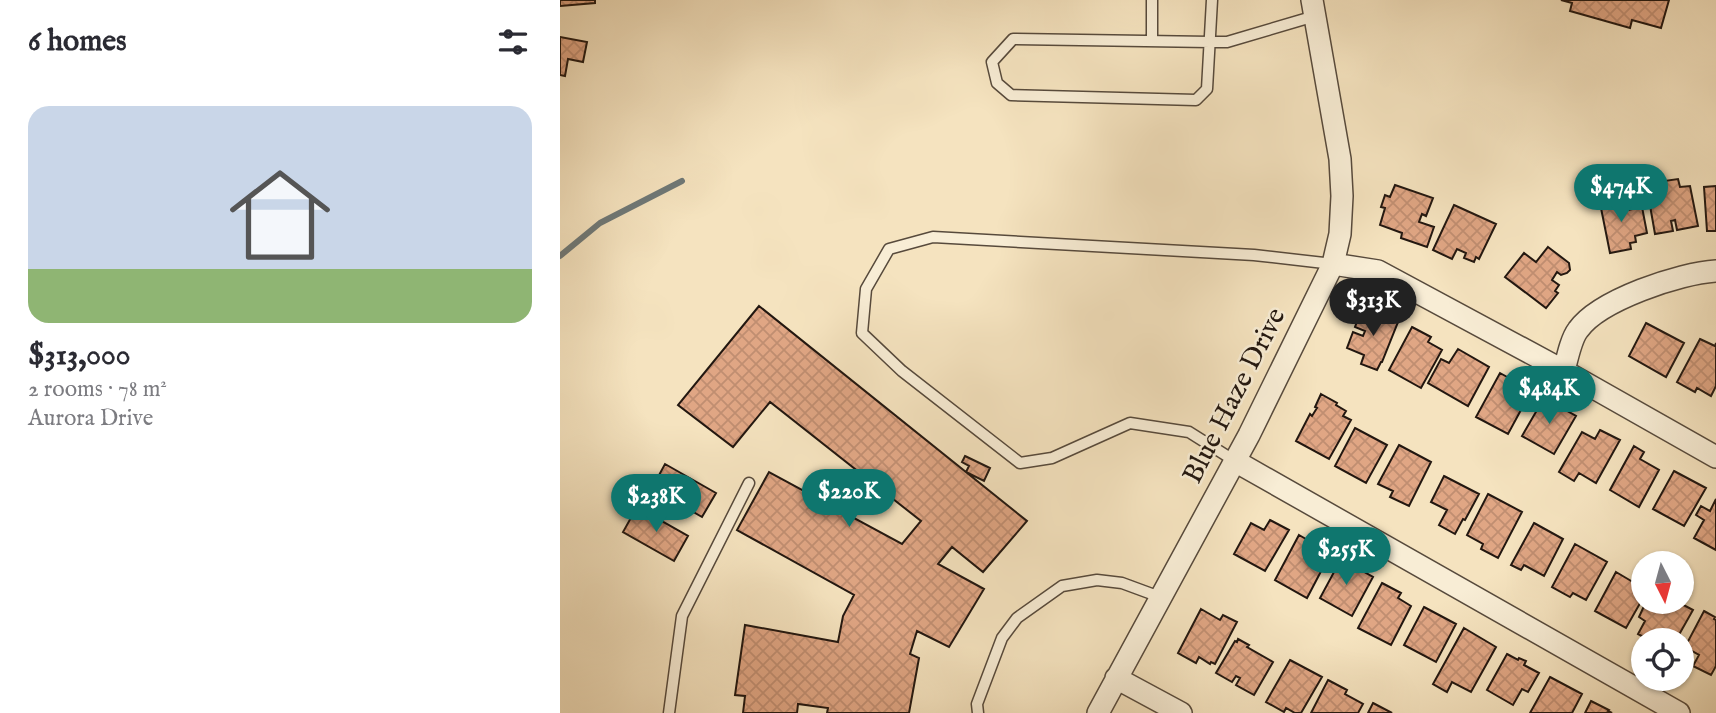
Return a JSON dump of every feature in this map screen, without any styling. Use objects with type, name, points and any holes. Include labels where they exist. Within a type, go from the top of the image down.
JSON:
[{"type":"street","name":"Blue Haze Drive","points":[[1098,713],[1235,461],[1333,264],[1340,234],[1340,159],[1313,8]]},
{"type":"street","points":[[1333,264],[1378,271],[1716,457]]},
{"type":"street","points":[[1564,371],[1576,331],[1594,313],[1633,293],[1698,272],[1716,271]]},
{"type":"street","points":[[1235,461],[1679,713]]},
{"type":"street","points":[[1116,678],[1181,713]]},
{"type":"lane","points":[[1152,0],[1152,41]]},
{"type":"lane","points":[[1212,0],[1210,42],[1207,89],[1196,100],[1011,95],[997,83],[992,62],[1013,38],[1210,42],[1227,43],[1313,8]]},
{"type":"lane","points":[[1235,461],[1189,432],[1130,423],[1052,457],[1020,463],[902,371],[862,334],[866,289],[889,250],[933,237],[1254,255],[1333,264]]},
{"type":"lane","points":[[669,713],[682,616],[749,483]]},
{"type":"lane","points":[[978,713],[976,704],[1002,638],[1017,618],[1062,586],[1097,580],[1122,583],[1160,597]]},
{"type":"building","points":[[560,0],[595,0],[595,3],[560,6]]},
{"type":"building","points":[[1561,0],[1669,0],[1661,28],[1632,20],[1630,28],[1570,11],[1572,3]]},
{"type":"building","points":[[560,37],[587,42],[583,62],[568,59],[565,76],[560,75]]},
{"type":"building","points":[[1678,179],[1680,187],[1690,186],[1698,226],[1677,230],[1675,220],[1671,221],[1673,231],[1655,234],[1648,194],[1666,191],[1664,181]]},
{"type":"building","points":[[1395,185],[1433,198],[1426,216],[1422,214],[1419,222],[1434,227],[1427,247],[1401,238],[1402,233],[1380,225],[1385,208],[1381,207],[1385,195],[1390,197]]},
{"type":"building","points":[[1716,186],[1716,231],[1707,231],[1704,187]]},
{"type":"building","points":[[1619,194],[1623,211],[1642,207],[1647,233],[1635,236],[1636,242],[1630,243],[1631,249],[1610,253],[1599,198]]},
{"type":"building","points":[[1454,205],[1496,224],[1479,259],[1476,257],[1474,262],[1464,258],[1466,253],[1457,249],[1452,259],[1433,250]]},
{"type":"building","points":[[1548,247],[1569,263],[1570,270],[1561,275],[1557,272],[1552,280],[1559,285],[1555,291],[1558,293],[1546,308],[1505,277],[1524,253],[1536,262]]},
{"type":"building","points":[[759,306],[1027,521],[983,572],[952,547],[938,564],[984,589],[949,647],[917,631],[910,654],[919,658],[909,713],[827,713],[828,708],[798,704],[797,713],[743,713],[745,696],[735,695],[745,625],[838,642],[843,616],[854,595],[737,530],[769,472],[902,544],[921,521],[770,402],[733,447],[678,405]]},
{"type":"building","points":[[1362,308],[1398,322],[1377,370],[1361,364],[1364,355],[1347,348],[1353,332],[1363,336],[1365,331],[1355,327]]},
{"type":"building","points":[[1646,323],[1684,343],[1666,377],[1629,356]]},
{"type":"building","points":[[1412,327],[1431,337],[1428,342],[1442,350],[1421,388],[1389,370]]},
{"type":"building","points":[[1700,339],[1715,346],[1716,343],[1716,386],[1711,396],[1697,388],[1695,392],[1677,382]]},
{"type":"building","points":[[1458,349],[1489,367],[1468,406],[1428,383],[1441,359],[1449,363]]},
{"type":"building","points":[[1500,373],[1518,383],[1515,388],[1529,395],[1508,434],[1476,417]]},
{"type":"building","points":[[1321,394],[1337,403],[1336,405],[1346,411],[1343,416],[1351,420],[1329,459],[1296,441],[1310,414],[1312,416],[1317,408],[1315,407]]},
{"type":"building","points":[[1544,398],[1576,416],[1554,454],[1522,436]]},
{"type":"building","points":[[1355,428],[1387,445],[1366,483],[1335,466]]},
{"type":"building","points":[[1600,430],[1620,440],[1596,483],[1579,473],[1574,481],[1559,472],[1582,432],[1595,439]]},
{"type":"building","points":[[1399,445],[1431,462],[1409,506],[1390,497],[1393,491],[1378,484]]},
{"type":"building","points":[[1634,446],[1644,452],[1640,459],[1659,470],[1639,507],[1610,490]]},
{"type":"building","points":[[965,456],[990,468],[984,481],[966,472],[969,466],[962,462]]},
{"type":"building","points":[[665,464],[716,493],[702,517],[652,488]]},
{"type":"building","points":[[1674,471],[1706,488],[1684,526],[1653,509]]},
{"type":"building","points":[[1444,476],[1479,494],[1455,534],[1439,525],[1447,510],[1431,502]]},
{"type":"building","points":[[1488,494],[1522,512],[1498,558],[1481,549],[1483,544],[1467,535]]},
{"type":"building","points":[[1716,499],[1716,550],[1694,538],[1704,520],[1696,515],[1701,506],[1710,511]]},
{"type":"building","points":[[637,507],[688,536],[674,561],[623,532]]},
{"type":"building","points":[[1270,520],[1289,530],[1265,571],[1234,554],[1251,523],[1264,530]]},
{"type":"building","points":[[1534,523],[1563,539],[1544,576],[1524,565],[1521,570],[1511,565]]},
{"type":"building","points":[[1299,535],[1318,546],[1315,551],[1328,558],[1307,598],[1275,580]]},
{"type":"building","points":[[1575,544],[1607,562],[1586,600],[1573,593],[1570,597],[1552,587]]},
{"type":"building","points":[[1341,559],[1373,577],[1352,616],[1320,598]]},
{"type":"building","points":[[1616,572],[1631,581],[1631,614],[1634,614],[1626,628],[1595,611]]},
{"type":"building","points":[[1382,583],[1401,593],[1398,598],[1411,606],[1391,645],[1358,628]]},
{"type":"building","points":[[1424,607],[1456,624],[1436,662],[1404,645]]},
{"type":"building","points":[[1201,609],[1220,620],[1223,615],[1237,622],[1215,664],[1199,657],[1196,663],[1178,653]]},
{"type":"building","points":[[1704,611],[1715,617],[1716,666],[1711,675],[1694,666],[1699,655],[1694,652],[1694,630]]},
{"type":"building","points":[[1640,614],[1691,614],[1683,628],[1641,628],[1645,621],[1639,617]]},
{"type":"building","points":[[1464,628],[1496,647],[1471,692],[1452,682],[1447,692],[1433,684]]},
{"type":"building","points":[[1238,639],[1273,662],[1254,695],[1236,685],[1240,678],[1236,676],[1232,682],[1216,673]]},
{"type":"building","points":[[1507,654],[1526,661],[1524,665],[1539,673],[1528,692],[1522,689],[1513,705],[1487,690]]},
{"type":"building","points":[[1290,660],[1322,677],[1301,713],[1286,708],[1284,712],[1266,702]]},
{"type":"building","points":[[1550,677],[1582,694],[1572,713],[1530,713]]},
{"type":"building","points":[[1328,680],[1347,690],[1345,694],[1363,704],[1358,713],[1311,713]]},
{"type":"building","points":[[1591,701],[1609,710],[1612,713],[1585,713]]},
{"type":"building","points":[[1373,703],[1392,713],[1368,713]]},
{"type":"waterway","points":[[560,256],[600,223],[682,181]]}]
